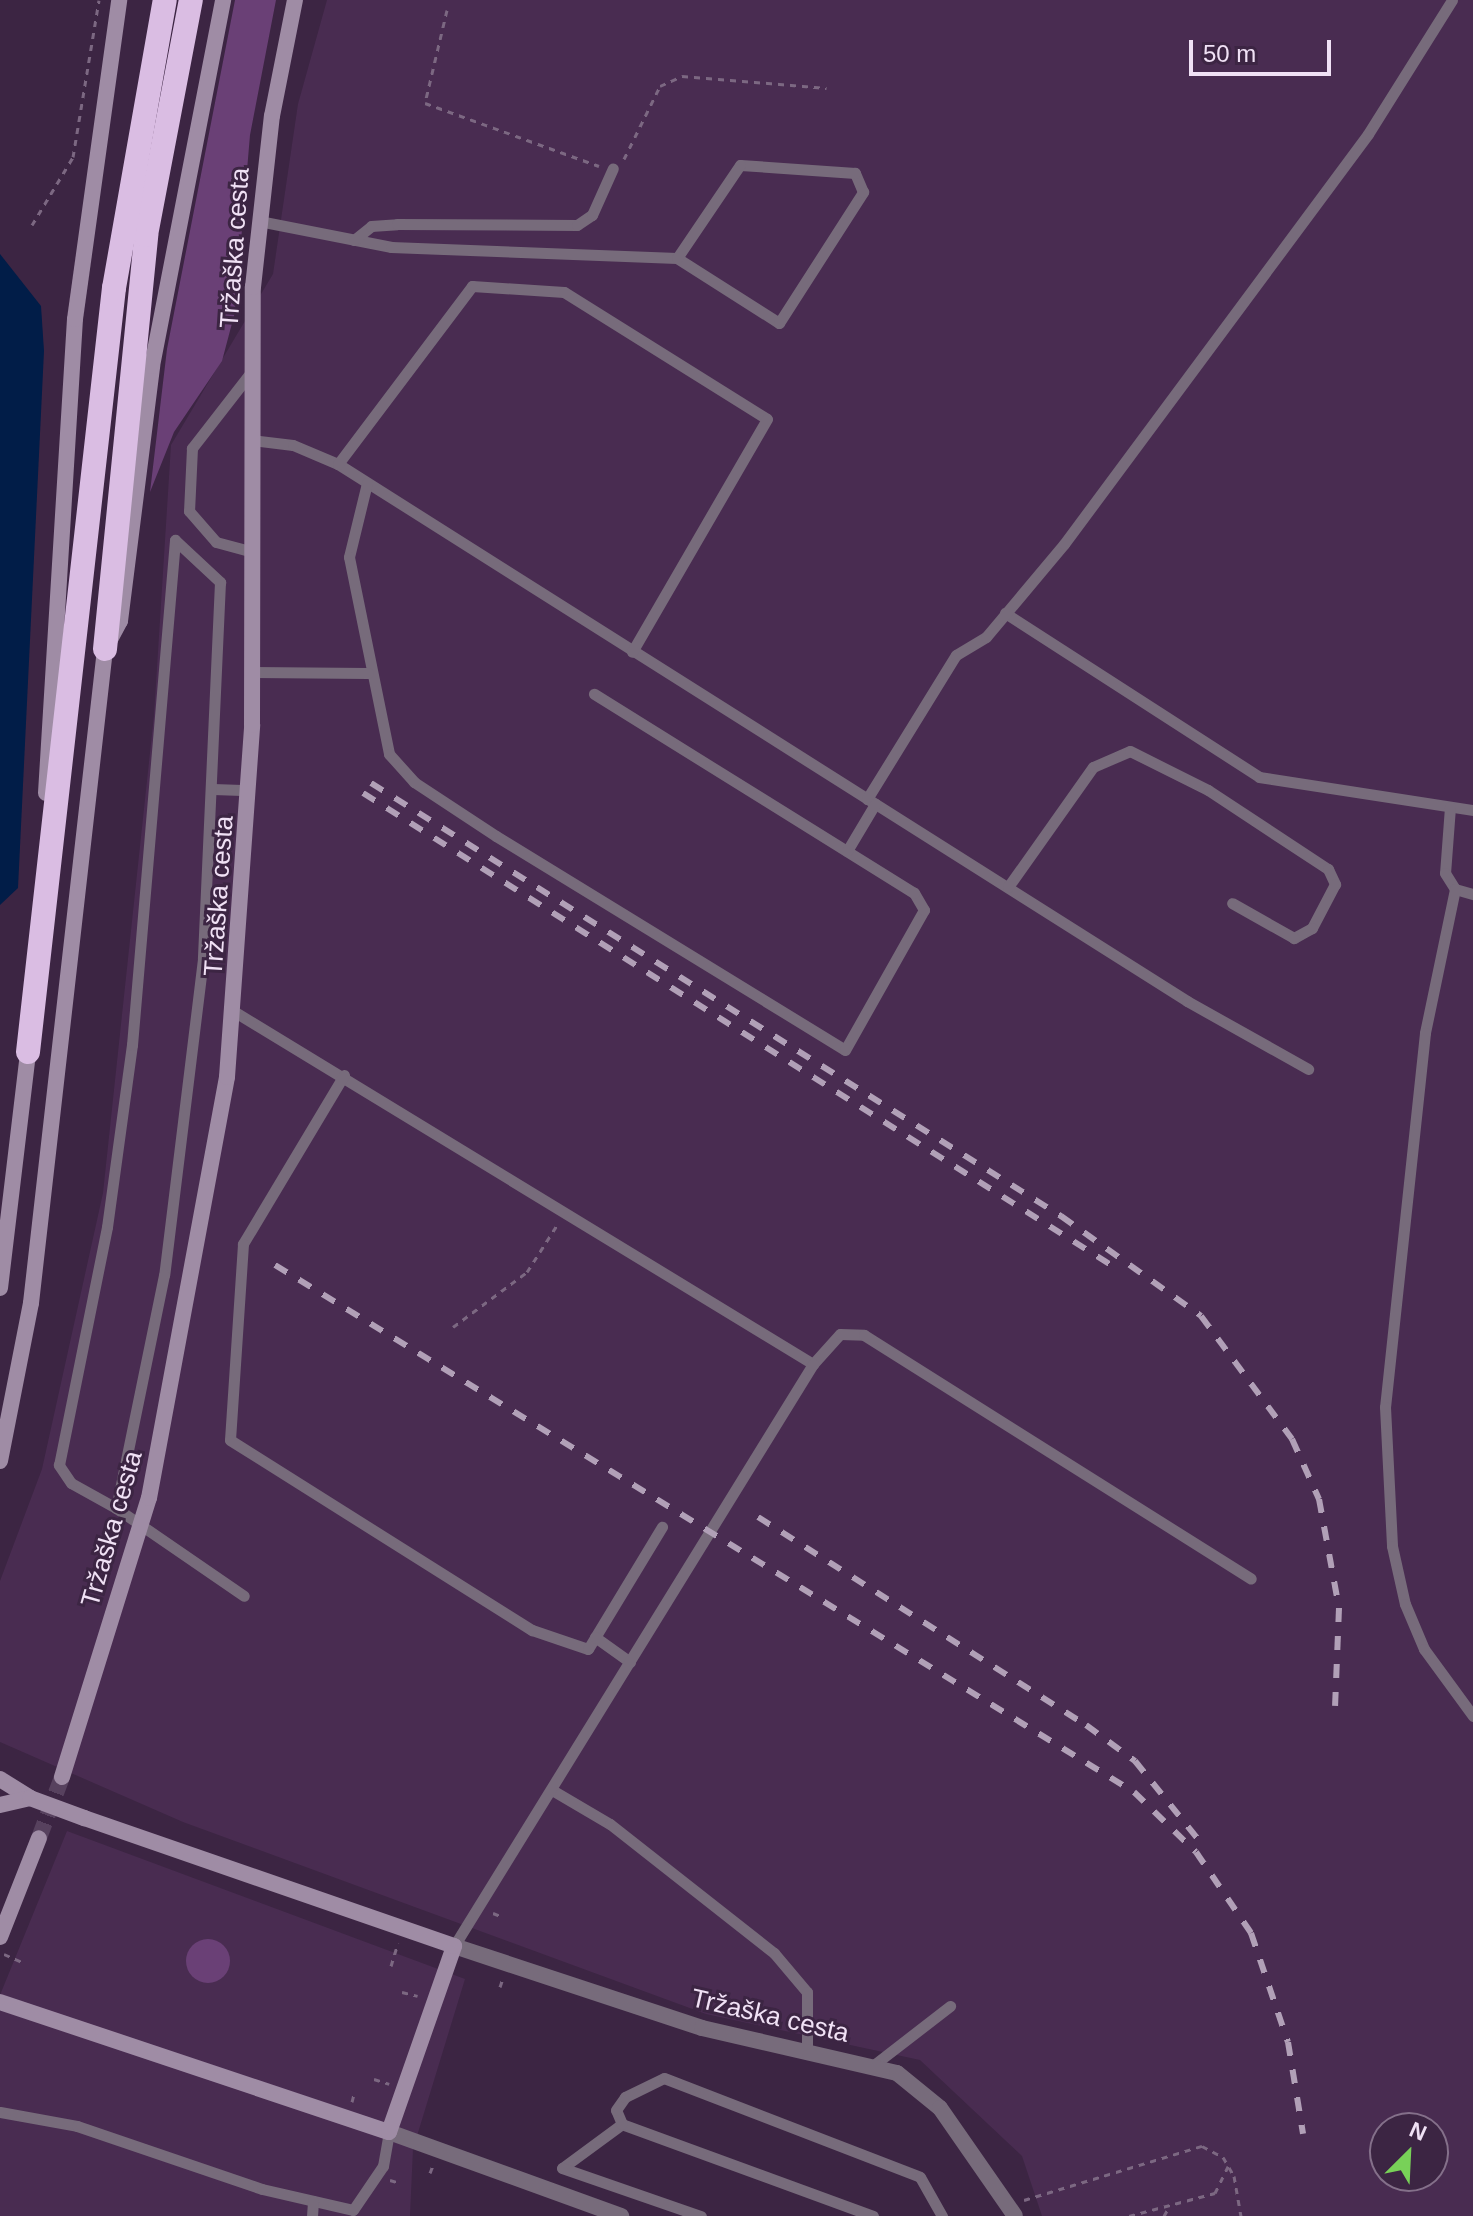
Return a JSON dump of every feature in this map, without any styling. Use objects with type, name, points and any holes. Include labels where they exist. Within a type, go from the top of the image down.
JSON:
[{"type":"highway","points":[[28,1052],[122,226],[165,0]]},
{"type":"highway","points":[[105,649],[146,235],[191,0]]},
{"type":"street","points":[[0,1288],[28,1052],[75,319],[119,0]]},
{"type":"street","name":"Tržaška cesta","points":[[0,1461],[31,1303],[105,649],[120,621],[152,366],[223,0]]},
{"type":"street","name":"Tržaška cesta","points":[[62,1777],[141,1525],[207,1211],[235,1012],[249,790],[252,371],[259,221],[295,0]]},
{"type":"street","name":"Tržaška cesta","points":[[0,1779],[30,1798],[84,1818],[702,2028],[875,2064],[924,2089],[1012,2211]]},
{"type":"street","points":[[1,1805],[30,1798]]},
{"type":"street","points":[[0,1937],[39,1838]]},
{"type":"street","points":[[389,2132],[454,1946]]},
{"type":"street","points":[[0,2002],[389,2132],[621,2216]]},
{"type":"lane","points":[[847,851],[871,801],[956,655],[1005,613],[1368,134],[1452,0]]},
{"type":"lane","points":[[259,221],[354,240],[677,258],[779,323],[863,192],[855,173],[740,165],[677,258]]},
{"type":"lane","points":[[354,240],[371,226],[397,224],[577,225],[592,215],[613,168]]},
{"type":"lane","points":[[338,464],[472,286],[564,292],[767,419],[632,652]]},
{"type":"lane","points":[[252,371],[192,448],[189,511],[216,542],[253,552]]},
{"type":"lane","points":[[252,440],[293,445],[338,464],[1008,887],[1308,1069]]},
{"type":"lane","points":[[367,483],[349,557],[368,673],[389,754],[414,782],[845,1050],[924,910],[914,893],[594,694]]},
{"type":"lane","points":[[116,1508],[164,1275],[196,1061],[213,789],[220,582],[175,540],[132,1045],[107,1227],[59,1465],[71,1483],[116,1508],[244,1596]]},
{"type":"lane","points":[[1005,613],[1259,777],[1473,810]]},
{"type":"lane","points":[[252,672],[368,673]]},
{"type":"lane","points":[[1008,887],[1093,767],[1130,751],[1208,790],[1328,869],[1335,884],[1312,928],[1294,938],[1232,903]]},
{"type":"lane","points":[[213,789],[249,790]]},
{"type":"lane","points":[[1450,807],[1445,873],[1455,889],[1473,894]]},
{"type":"lane","points":[[1455,889],[1425,1033],[1385,1407],[1392,1546],[1405,1604],[1424,1649],[1473,1716]]},
{"type":"lane","points":[[235,1012],[568,1209],[813,1364]]},
{"type":"lane","points":[[344,1075],[243,1244],[230,1440],[532,1630],[588,1649],[662,1527]]},
{"type":"lane","points":[[454,1946],[813,1364],[840,1334],[864,1335],[1251,1579]]},
{"type":"lane","points":[[595,1637],[630,1662]]},
{"type":"lane","points":[[552,1790],[610,1824],[774,1953],[807,1992],[807,2051]]},
{"type":"lane","points":[[875,2064],[950,2006]]},
{"type":"lane","points":[[873,2216],[622,2124],[616,2110],[625,2097],[664,2078],[920,2177],[942,2216]]},
{"type":"lane","points":[[0,2112],[77,2126],[356,2213],[383,2166],[389,2132]]},
{"type":"lane","points":[[622,2124],[562,2168],[701,2216]]},
{"type":"lane","points":[[312,2216],[313,2201]]},
{"type":"path","points":[[32,225],[73,157],[99,0]]},
{"type":"path","points":[[447,10],[425,103],[613,168],[627,157],[660,86],[682,76],[827,88]]},
{"type":"path","points":[[453,1327],[527,1272],[568,1209]]},
{"type":"path","points":[[0,1953],[22,1962]]},
{"type":"path","points":[[1012,2211],[1182,2149],[1202,2146],[1228,2166],[1241,2216]]},
{"type":"path","points":[[1129,2216],[1215,2193],[1228,2166]]},
{"type":"path","points":[[1164,2216],[1169,2207]]},
{"type":"shaded area","points":[[235,0],[276,0],[250,135],[235,312],[222,361],[174,432],[150,492],[167,349]]},
{"type":"shaded area","points":[[327,0],[1473,0],[1473,2216],[1042,2216],[1022,2156],[920,2060],[706,2014],[183,1822],[0,1742],[0,1581],[42,1469],[103,1193],[154,715],[171,445],[273,274],[298,104]]},
{"type":"shaded area","points":[[67,1831],[465,1979],[413,2149],[410,2216],[0,2216],[0,1995]]},
{"type":"shaded area","points":[[208,1939],[224,1945],[230,1961],[224,1977],[208,1983],[192,1977],[186,1961],[192,1945]]},
{"type":"water","points":[[0,254],[41,306],[44,351],[18,888],[0,905]]},
{"type":"tunnel","points":[[39,1838],[62,1777]]},
{"type":"railway","points":[[371,783],[1061,1216],[1201,1316],[1292,1439],[1319,1499],[1339,1608],[1335,1706]]},
{"type":"railway","points":[[363,793],[1111,1265]]},
{"type":"railway","points":[[275,1265],[1134,1792],[1196,1852],[1251,1933],[1288,2042],[1303,2134]]},
{"type":"railway","points":[[758,1517],[1086,1725],[1135,1761],[1198,1839]]}]
